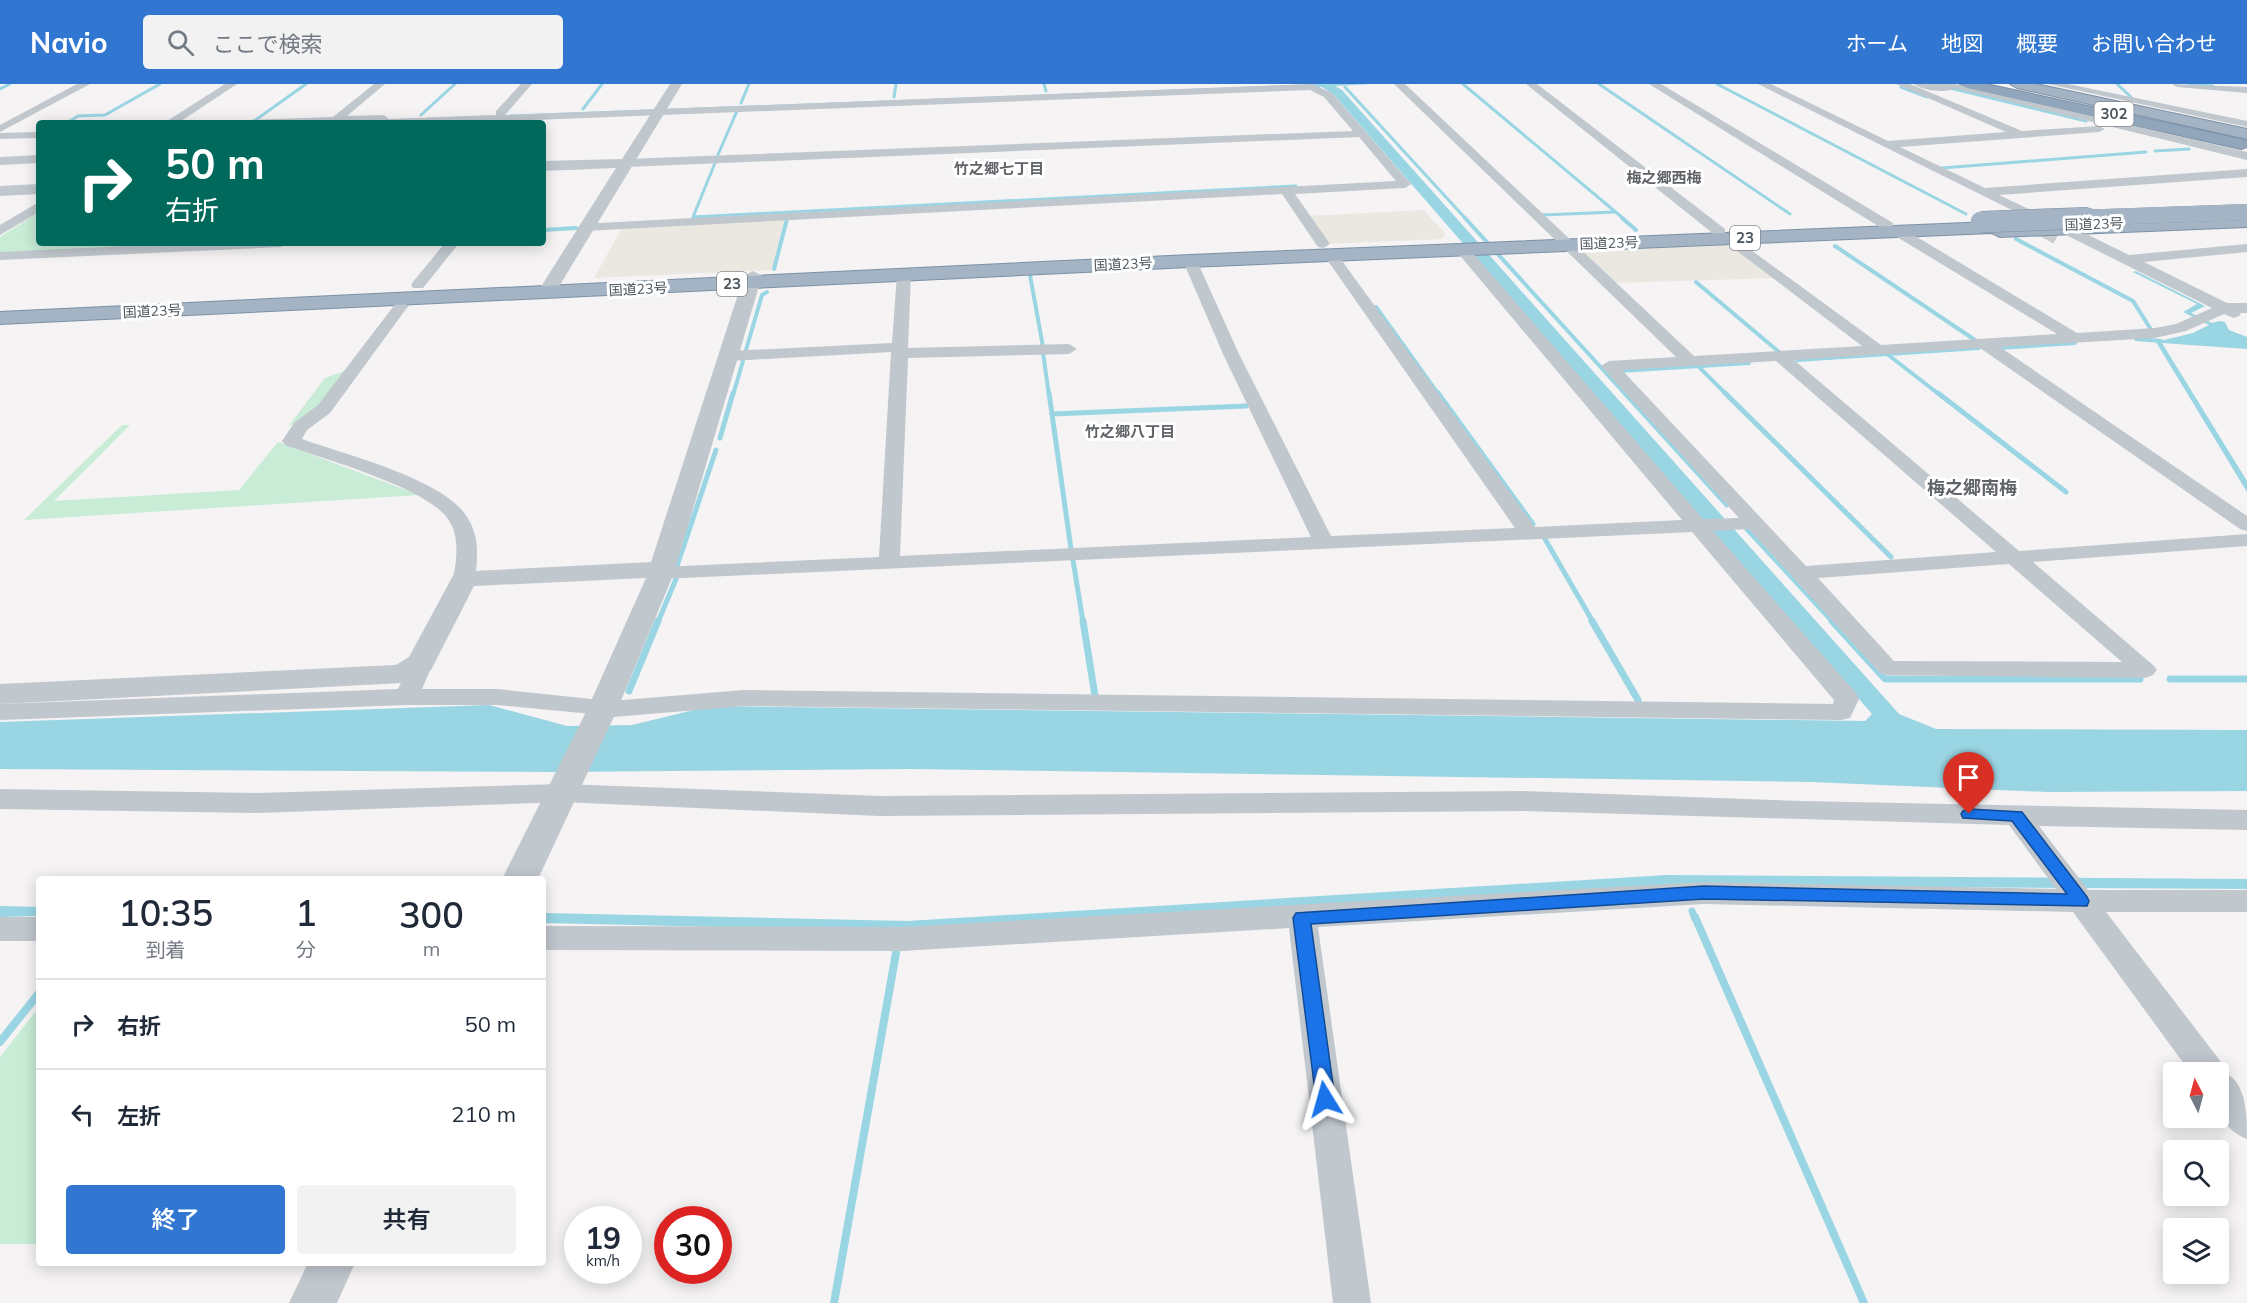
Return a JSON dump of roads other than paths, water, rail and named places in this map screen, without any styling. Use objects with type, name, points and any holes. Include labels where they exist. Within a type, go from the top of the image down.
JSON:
[{"type":"highway","points":[[1967,84],[2246,142]]},
{"type":"highway","name":"302","points":[[1981,84],[2246,142]]},
{"type":"highway","points":[[1993,84],[2246,142]]},
{"type":"highway","points":[[2008,84],[2246,142]]},
{"type":"highway","name":"302","points":[[2017,84],[2070,95],[2180,112],[2231,125],[2246,142]]},
{"type":"highway","points":[[2024,84],[2070,95]]},
{"type":"highway","points":[[2180,112],[2246,142]]},
{"type":"highway","points":[[1893,228],[1922,221],[2247,206]]},
{"type":"highway","name":"国道23号","points":[[1986,225],[2247,212]]},
{"type":"highway","name":"国道23号","points":[[752,279],[904,275],[1496,245],[1893,228],[2247,221]]},
{"type":"highway","points":[[1893,228],[2062,233],[2247,221]]},
{"type":"highway","name":"国道23号","points":[[0,318],[752,279],[1462,247]]},
{"type":"highway","name":"国道23号","points":[[0,311],[549,289]]},
{"type":"street","points":[[0,132],[85,84]]},
{"type":"street","points":[[175,120],[232,84]]},
{"type":"street","points":[[336,120],[380,84]]},
{"type":"street","points":[[500,113],[527,84]]},
{"type":"street","points":[[549,289],[585,226],[676,84]]},
{"type":"street","points":[[971,84],[972,98]]},
{"type":"street","points":[[547,121],[819,97],[972,98],[1120,87],[1275,84]]},
{"type":"street","points":[[1399,84],[1690,361]]},
{"type":"street","points":[[1531,84],[1876,350]]},
{"type":"street","points":[[1654,84],[2074,338]]},
{"type":"street","points":[[1763,84],[2032,216]]},
{"type":"street","points":[[1901,84],[2022,135]]},
{"type":"street","points":[[1920,84],[1947,85],[2128,129],[2246,142]]},
{"type":"street","points":[[2053,84],[2206,116],[2231,125],[2247,122]]},
{"type":"street","points":[[2177,84],[2247,90]]},
{"type":"street","points":[[336,120],[1311,86],[1328,95],[1405,184],[585,226]]},
{"type":"street","points":[[2180,112],[2247,112]]},
{"type":"street","points":[[1886,144],[2128,129]]},
{"type":"street","points":[[0,132],[36,133]]},
{"type":"street","points":[[546,166],[1362,134]]},
{"type":"street","points":[[0,161],[36,159]]},
{"type":"street","points":[[1978,190],[2247,172]]},
{"type":"street","points":[[0,191],[36,189]]},
{"type":"street","points":[[1285,189],[1323,244]]},
{"type":"street","points":[[1978,190],[1978,194],[2011,213]]},
{"type":"street","points":[[0,231],[36,208]]},
{"type":"street","points":[[2062,233],[2113,262],[2132,263],[2247,248]]},
{"type":"street","points":[[0,256],[216,246]]},
{"type":"street","points":[[418,285],[450,246]]},
{"type":"street","points":[[0,712],[407,697],[498,697],[601,712],[744,698],[1841,712],[1847,699],[1462,247]]},
{"type":"street","points":[[1190,261],[1231,354],[1324,542]]},
{"type":"street","points":[[1335,261],[1529,533]]},
{"type":"street","points":[[2132,263],[2247,319]]},
{"type":"street","points":[[889,562],[904,275]]},
{"type":"street","points":[[521,876],[601,712],[662,571],[752,279]]},
{"type":"street","points":[[401,306],[324,409],[300,427],[291,441],[413,486],[446,504],[456,515],[469,547],[464,578],[421,663],[407,697]]},
{"type":"street","points":[[1780,357],[2014,555],[2145,670],[1888,668],[1801,573],[1745,524],[1609,366],[2155,333],[2180,328],[2224,308],[2247,308]]},
{"type":"street","points":[[1983,343],[2247,525]]},
{"type":"street","points":[[730,356],[899,350],[1069,349]]},
{"type":"street","points":[[464,578],[889,562],[1745,524]]},
{"type":"street","points":[[1801,573],[2014,555],[2247,540]]},
{"type":"street","points":[[0,694],[402,674],[421,663]]},
{"type":"street","points":[[0,799],[258,802],[566,785],[880,806],[1524,801],[2016,816],[2247,820]]},
{"type":"street","points":[[2016,816],[2202,1062]]},
{"type":"street","points":[[546,938],[902,939],[1302,918],[1704,893],[2072,889],[2247,901]]},
{"type":"street","points":[[1302,918],[1352,1303]]},
{"type":"street","points":[[0,929],[36,929]]},
{"type":"street","points":[[2229,1099],[2247,1123]]},
{"type":"street","points":[[313,1303],[331,1266]]},
{"type":"water","points":[[1317,84],[1371,84],[1335,86],[1342,90],[1899,714],[1936,729],[2247,730],[2247,791],[2048,792],[1811,782],[910,769],[550,772],[0,769],[0,722],[489,705],[567,726],[632,725],[710,706],[1865,721],[1872,714],[1334,95],[1322,87],[372,120]]},
{"type":"water","points":[[2136,271],[2205,306],[2191,313],[2212,323],[2225,322],[2229,330],[2247,337],[2247,349],[2162,343],[2247,481],[2247,492],[2156,342],[2193,333],[2209,325],[2183,312],[2197,304],[2133,272]]},
{"type":"water","points":[[1667,875],[2247,879],[2247,889],[1728,886],[900,931],[546,923],[546,913],[907,921]]},
{"type":"water","points":[[0,906],[36,907],[36,916],[0,917]]},
{"type":"waterway","points":[[0,89],[10,84]]},
{"type":"waterway","points":[[72,120],[78,116],[105,115],[160,84]]},
{"type":"waterway","points":[[255,120],[306,84]]},
{"type":"waterway","points":[[421,115],[455,84]]},
{"type":"waterway","points":[[583,109],[602,84]]},
{"type":"waterway","points":[[741,103],[749,84]]},
{"type":"waterway","points":[[894,97],[896,84]]},
{"type":"waterway","points":[[1044,84],[1046,91]]},
{"type":"waterway","points":[[1463,84],[1624,219]]},
{"type":"waterway","points":[[1599,84],[1790,214]]},
{"type":"waterway","points":[[1717,84],[1966,214]]},
{"type":"waterway","points":[[2117,84],[2132,98]]},
{"type":"waterway","points":[[2189,84],[2213,86]]},
{"type":"waterway","points":[[1345,87],[1466,219]]},
{"type":"waterway","points":[[1901,87],[1927,97]]},
{"type":"waterway","points":[[1950,88],[2086,121]]},
{"type":"waterway","points":[[717,157],[737,111]]},
{"type":"waterway","points":[[2155,151],[2189,149]]},
{"type":"waterway","points":[[1942,168],[2146,152]]},
{"type":"waterway","points":[[715,163],[693,217],[1296,186]]},
{"type":"waterway","points":[[1542,215],[1615,212]]},
{"type":"waterway","points":[[1465,218],[1626,395]]},
{"type":"waterway","points":[[1622,218],[1636,230]]},
{"type":"waterway","points":[[774,269],[787,219]]},
{"type":"waterway","points":[[546,230],[576,228]]},
{"type":"waterway","points":[[2016,239],[2133,301],[2150,328]]},
{"type":"waterway","points":[[1835,246],[1975,340]]},
{"type":"waterway","points":[[1030,275],[1043,347]]},
{"type":"waterway","points":[[1696,282],[1779,352]]},
{"type":"waterway","points":[[746,350],[762,295],[767,292]]},
{"type":"waterway","points":[[1376,307],[1439,395]]},
{"type":"waterway","points":[[2136,339],[2161,341]]},
{"type":"waterway","points":[[1998,348],[2075,343]]},
{"type":"waterway","points":[[1887,354],[1979,348]]},
{"type":"waterway","points":[[1043,353],[1049,395]]},
{"type":"waterway","points":[[1797,360],[1887,354]]},
{"type":"waterway","points":[[1887,354],[1940,395]]},
{"type":"waterway","points":[[733,395],[743,361]]},
{"type":"waterway","points":[[1698,366],[1749,363]]},
{"type":"waterway","points":[[1619,371],[1698,366]]},
{"type":"waterway","points":[[1698,366],[1725,393]]},
{"type":"waterway","points":[[720,438],[733,393]]},
{"type":"waterway","points":[[1049,393],[1071,549]]},
{"type":"waterway","points":[[1438,393],[1533,524]]},
{"type":"waterway","points":[[1625,393],[1727,505]]},
{"type":"waterway","points":[[1725,393],[1891,557]]},
{"type":"waterway","points":[[1938,393],[2066,492]]},
{"type":"waterway","points":[[1052,414],[1246,406]]},
{"type":"waterway","points":[[677,566],[716,450]]},
{"type":"waterway","points":[[1746,528],[1833,622]]},
{"type":"waterway","points":[[1545,539],[1593,622]]},
{"type":"waterway","points":[[1073,560],[1083,622]]},
{"type":"waterway","points":[[658,622],[676,579]]},
{"type":"waterway","points":[[629,691],[658,621]]},
{"type":"waterway","points":[[1083,621],[1095,696]]},
{"type":"waterway","points":[[1592,621],[1638,700]]},
{"type":"waterway","points":[[1832,621],[1885,679],[2140,679]]},
{"type":"waterway","points":[[2170,679],[2247,679]]},
{"type":"waterway","points":[[1692,911],[1695,919]]},
{"type":"waterway","points":[[1695,917],[1864,1303]]},
{"type":"waterway","points":[[834,1303],[896,953]]},
{"type":"waterway","points":[[0,1042],[36,997]]},
{"type":"tunnel","points":[[2024,219],[2057,237]]},
{"type":"district","name":"竹之郷七丁目","points":[[999,169]]},
{"type":"district","name":"梅之郷西梅","points":[[1664,178]]},
{"type":"district","name":"竹之郷八丁目","points":[[1130,432]]},
{"type":"district","name":"梅之郷南梅","points":[[1972,488]]}]
